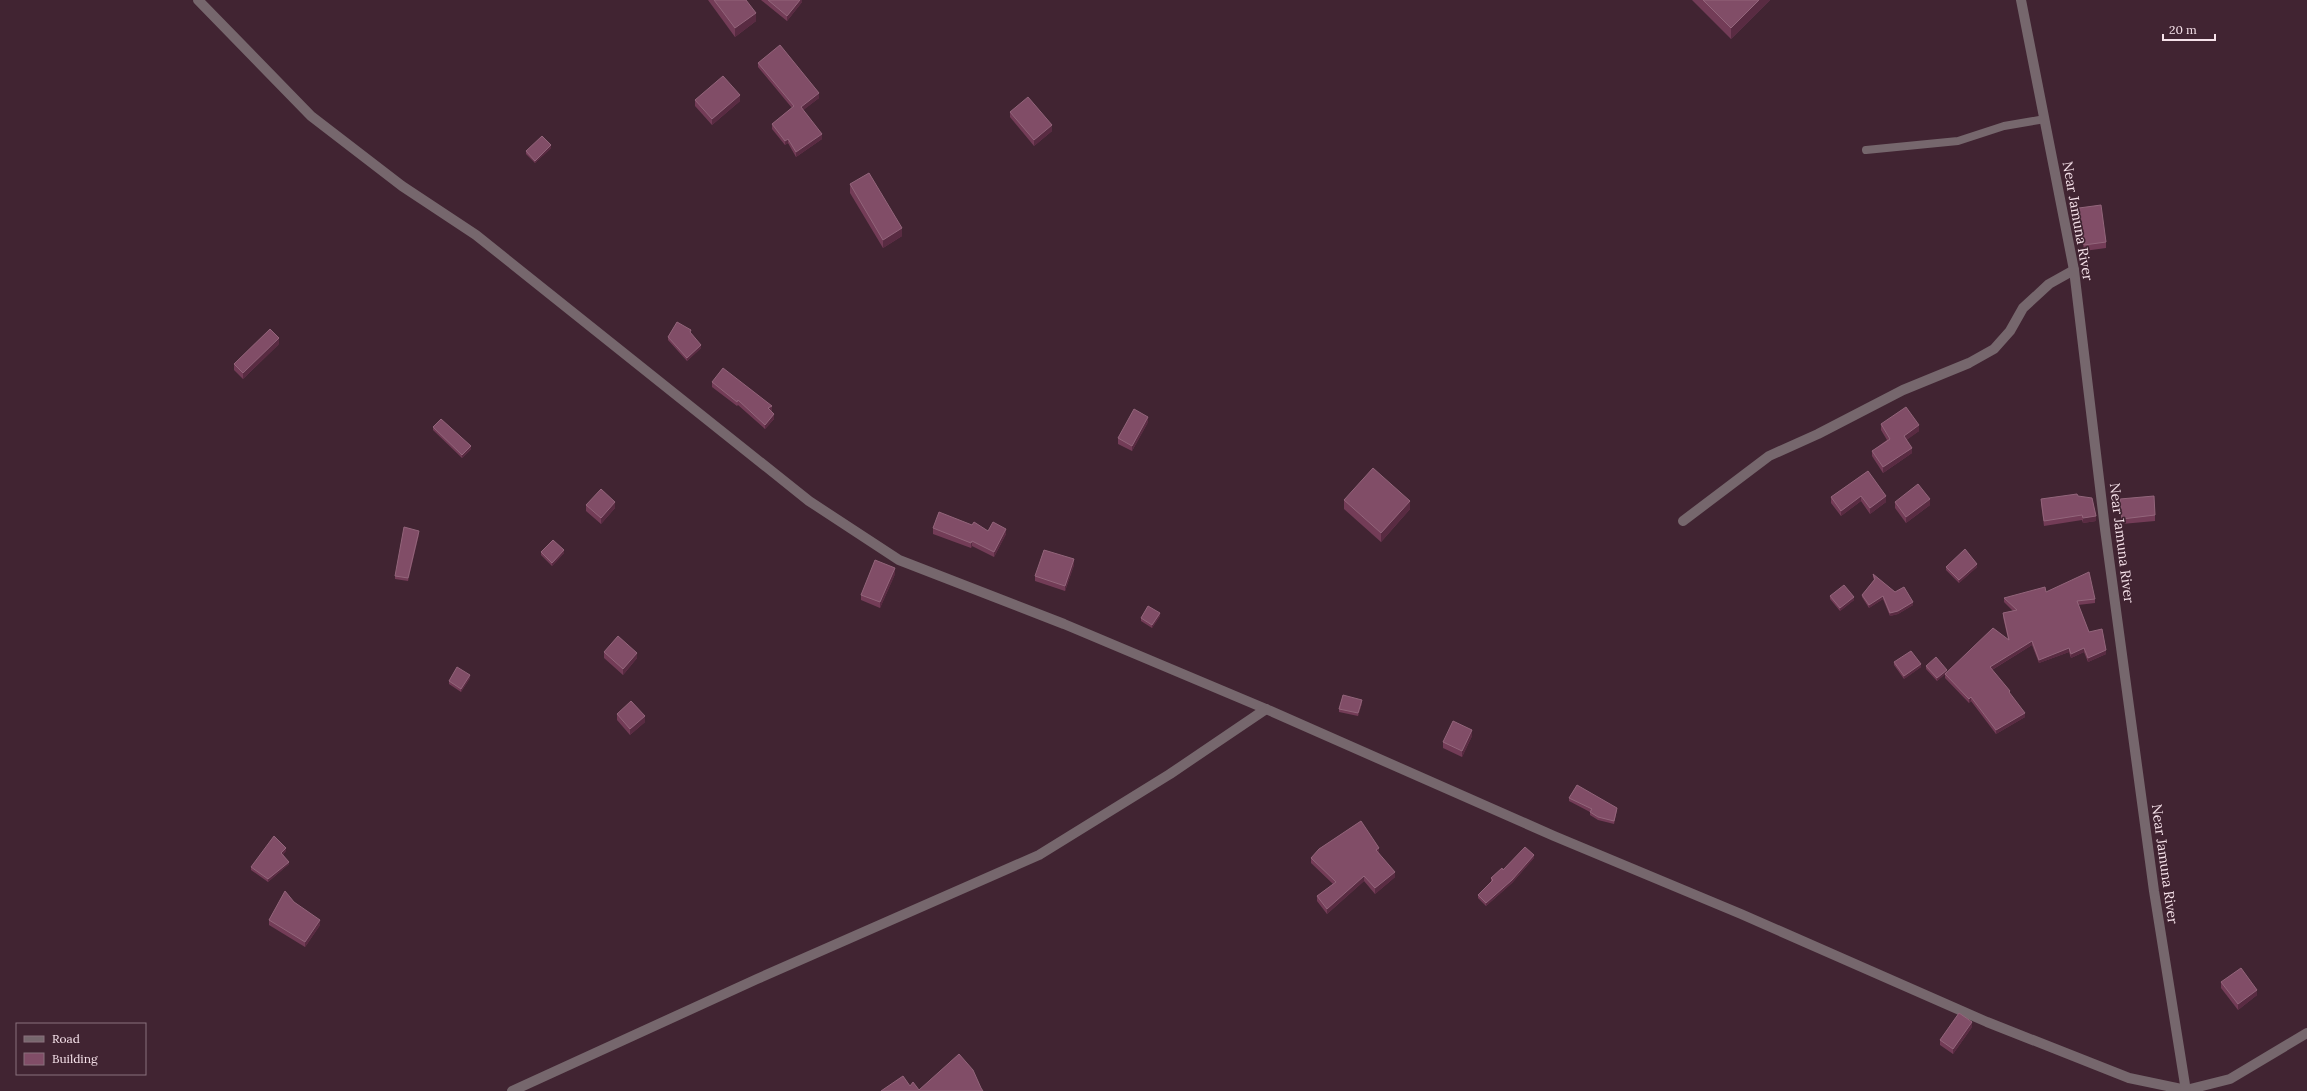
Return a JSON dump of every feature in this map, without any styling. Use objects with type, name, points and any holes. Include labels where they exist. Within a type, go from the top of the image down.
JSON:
[{"type":"street","points":[[198,0],[311,116],[402,186],[482,240],[809,501],[899,560],[1064,624],[1266,709],[1554,836],[1742,914],[1987,1022],[2129,1078],[2186,1090],[2230,1078],[2307,1033]]},
{"type":"street","name":"Near Jamuna River","points":[[2022,0],[2074,270],[2105,529],[2153,883],[2186,1090]]},
{"type":"street","points":[[1683,521],[1768,456],[1818,434],[1903,390],[1969,363],[1994,349],[2010,331],[2024,308],[2049,284],[2074,270]]},
{"type":"street","points":[[512,1091],[757,979],[1039,855],[1170,774],[1266,709]]},
{"type":"lane","points":[[1866,150],[1958,141],[2004,126],[2045,119]]},
{"type":"building","points":[[714,0],[746,0],[756,13],[735,28]]},
{"type":"building","points":[[768,0],[800,0],[787,16]]},
{"type":"building","points":[[1703,0],[1759,0],[1731,28]]},
{"type":"building","points":[[780,45],[819,93],[801,107],[822,134],[796,152],[788,139],[785,141],[772,124],[794,106],[758,63]]},
{"type":"building","points":[[723,76],[740,95],[712,119],[695,100]]},
{"type":"building","points":[[1028,97],[1052,125],[1034,140],[1010,112]]},
{"type":"building","points":[[542,136],[551,145],[535,161],[526,151]]},
{"type":"building","points":[[869,173],[902,228],[883,240],[850,184]]},
{"type":"building","points":[[2101,205],[2106,242],[2084,245],[2079,208]]},
{"type":"building","points":[[677,322],[691,330],[690,332],[701,345],[687,358],[668,337]]},
{"type":"building","points":[[270,329],[279,338],[243,373],[234,364]]},
{"type":"building","points":[[723,368],[772,406],[768,408],[774,414],[765,425],[738,400],[737,402],[712,382]]},
{"type":"building","points":[[1906,407],[1919,425],[1904,436],[1912,448],[1883,467],[1872,451],[1890,439],[1881,424]]},
{"type":"building","points":[[1134,409],[1148,417],[1132,446],[1118,438]]},
{"type":"building","points":[[441,419],[471,446],[462,455],[433,427]]},
{"type":"building","points":[[1373,468],[1410,501],[1381,533],[1344,500]]},
{"type":"building","points":[[1868,471],[1886,496],[1870,508],[1861,496],[1841,511],[1831,497]]},
{"type":"building","points":[[1918,484],[1930,499],[1906,517],[1895,502]]},
{"type":"building","points":[[601,489],[615,502],[601,518],[586,505]]},
{"type":"building","points":[[2077,494],[2078,496],[2092,498],[2096,516],[2083,518],[2082,515],[2044,521],[2041,499]]},
{"type":"building","points":[[2154,496],[2155,515],[2122,519],[2120,499]]},
{"type":"building","points":[[939,512],[972,525],[974,522],[988,531],[993,522],[1006,529],[994,552],[972,541],[971,543],[933,528]]},
{"type":"building","points":[[404,527],[419,531],[408,578],[395,576]]},
{"type":"building","points":[[553,540],[564,550],[552,563],[541,552]]},
{"type":"building","points":[[1965,549],[1977,564],[1959,580],[1946,567]]},
{"type":"building","points":[[1044,550],[1074,559],[1065,586],[1035,576]]},
{"type":"building","points":[[875,560],[895,568],[880,602],[861,595]]},
{"type":"building","points":[[2089,572],[2095,599],[2077,601],[2089,632],[2102,629],[2106,650],[2088,658],[2084,648],[2071,654],[2069,648],[2039,660],[2032,641],[1990,667],[2010,691],[2009,692],[2025,713],[1996,730],[1971,697],[1969,699],[1945,674],[1993,628],[2009,640],[2003,613],[2017,610],[2004,598],[2045,587],[2046,592]]},
{"type":"building","points":[[1873,574],[1895,592],[1904,587],[1913,602],[1898,611],[1890,613],[1883,596],[1869,605],[1862,595],[1875,579]]},
{"type":"building","points":[[1844,585],[1854,597],[1840,608],[1830,596]]},
{"type":"building","points":[[1148,606],[1160,613],[1152,625],[1141,618]]},
{"type":"building","points":[[618,636],[637,653],[623,669],[604,652]]},
{"type":"building","points":[[1911,651],[1921,664],[1904,676],[1894,662]]},
{"type":"building","points":[[1936,657],[1947,670],[1937,678],[1926,666]]},
{"type":"building","points":[[457,667],[470,675],[461,689],[449,681]]},
{"type":"building","points":[[1343,695],[1362,700],[1358,713],[1339,709]]},
{"type":"building","points":[[631,701],[645,716],[630,729],[617,714]]},
{"type":"building","points":[[1453,721],[1472,730],[1462,751],[1443,742]]},
{"type":"building","points":[[1577,785],[1617,808],[1614,821],[1598,817],[1590,812],[1592,809],[1569,798]]},
{"type":"building","points":[[1361,821],[1379,848],[1376,850],[1395,872],[1375,888],[1364,876],[1327,909],[1317,896],[1336,882],[1311,858],[1319,849]]},
{"type":"building","points":[[274,836],[286,848],[281,853],[289,862],[268,879],[251,867]]},
{"type":"building","points":[[1525,847],[1534,855],[1512,880],[1486,903],[1478,895],[1493,880],[1491,878],[1502,868],[1503,870]]},
{"type":"building","points":[[285,891],[294,902],[320,920],[305,942],[269,920]]},
{"type":"building","points":[[2241,968],[2257,990],[2238,1004],[2221,982]]},
{"type":"building","points":[[1959,1013],[1972,1022],[1953,1049],[1940,1040]]},
{"type":"building","points":[[959,1054],[973,1070],[983,1091],[881,1091],[903,1076],[910,1086],[913,1082],[919,1090]]}]
